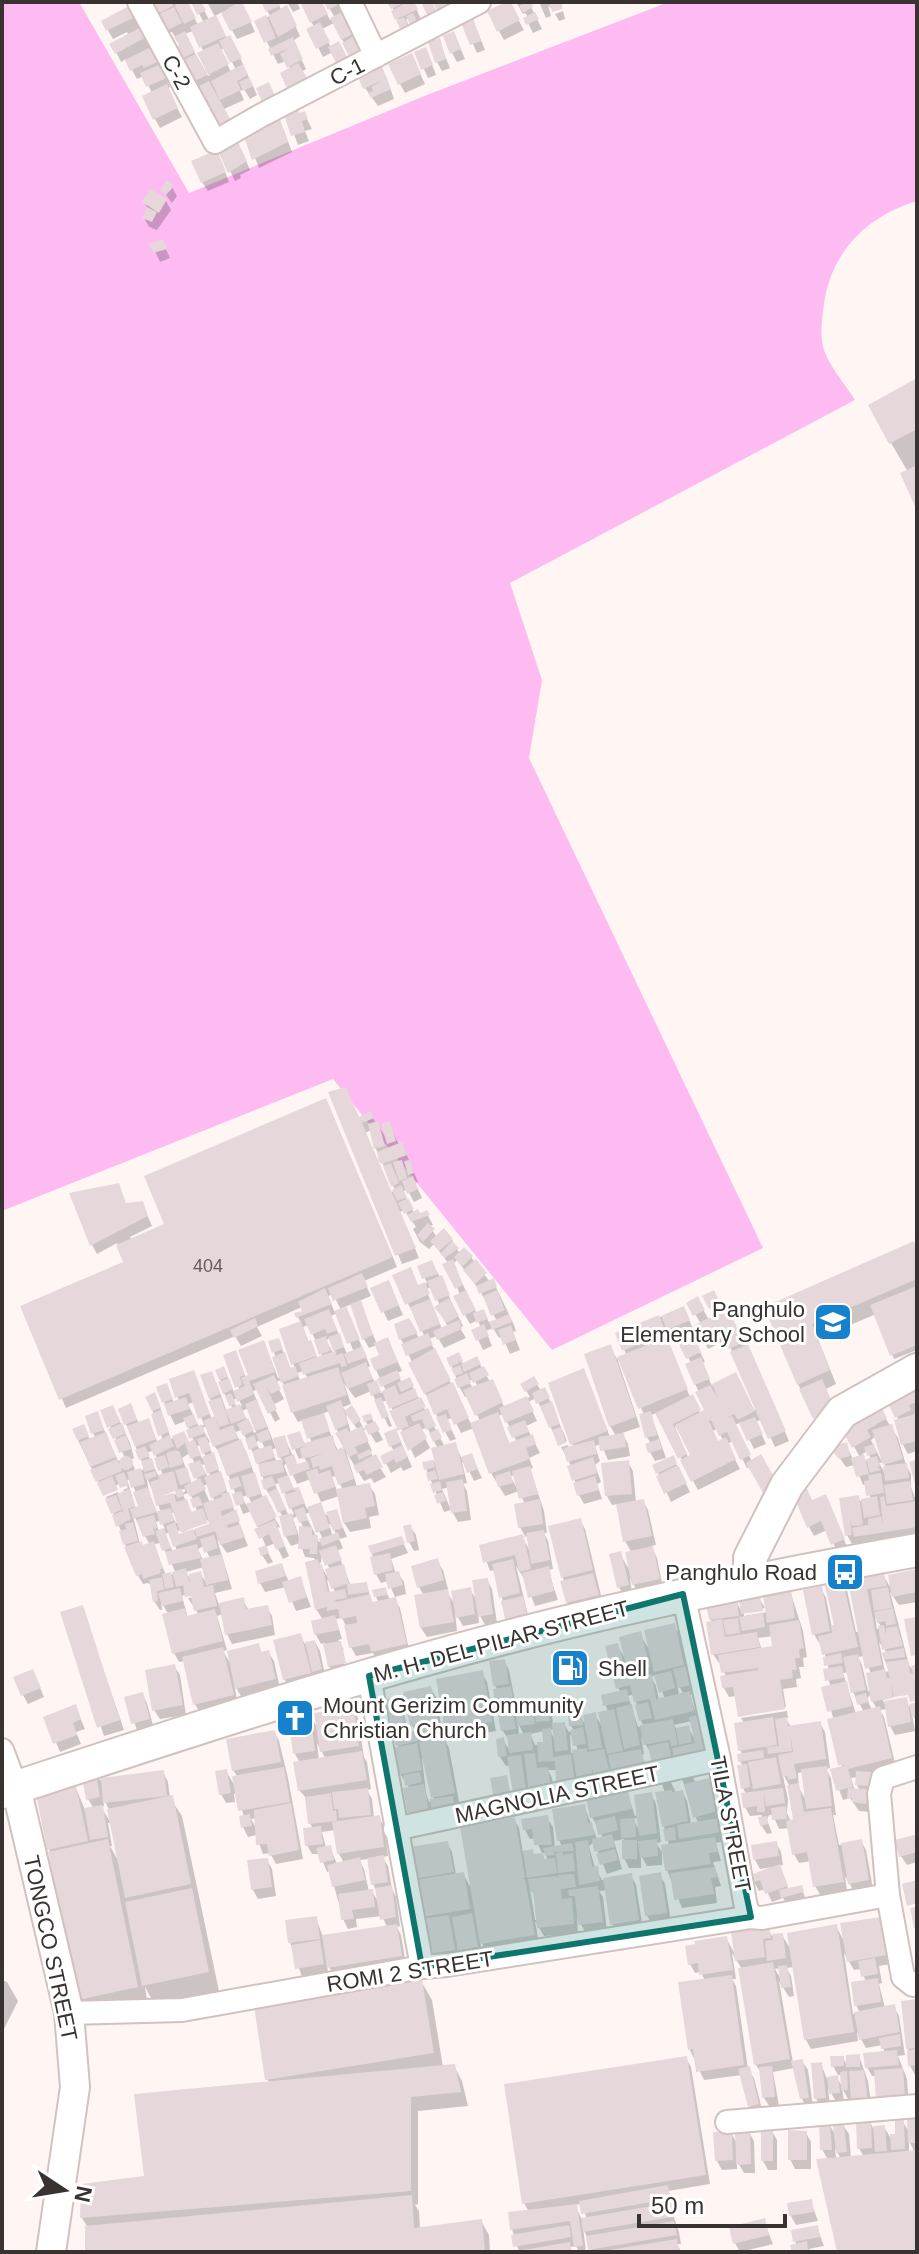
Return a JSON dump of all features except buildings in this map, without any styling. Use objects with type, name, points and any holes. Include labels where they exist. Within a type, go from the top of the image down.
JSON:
[{"type":"main road","points":[[750,1580],[750,1558],[787,1485],[842,1412],[917,1370]]},
{"type":"main road","name":"M. H. DEL PILAR STREET","points":[[9,1790],[265,1707],[518,1634],[683,1594],[917,1550]]},
{"type":"street","name":"C-2","points":[[139,2],[215,142]]},
{"type":"street","points":[[350,2],[376,56]]},
{"type":"street","name":"C-1","points":[[215,142],[479,2]]},
{"type":"street","name":"TILA STREET","points":[[683,1594],[719,1759],[746,1907],[751,1917],[762,1918],[888,1895]]},
{"type":"street","points":[[369,1676],[422,1967]]},
{"type":"street","points":[[2,1750],[9,1790]]},
{"type":"street","name":"MAGNOLIA STREET","points":[[395,1829],[719,1759]]},
{"type":"street","points":[[917,1767],[883,1778],[880,1786],[888,1895],[903,1977],[917,1985]]},
{"type":"street","name":"TONGCO STREET","points":[[9,1790],[69,2013],[75,2087],[51,2252]]},
{"type":"street","name":"ROMI 2 STREET","points":[[69,2013],[182,2010],[422,1967],[751,1917]]},
{"type":"street","points":[[727,2122],[917,2106]]},
{"type":"highlighted area","points":[[683,1594],[751,1917],[422,1967],[369,1676]]},
{"type":"shaded area","points":[[2,2],[79,2],[189,193],[427,95],[669,2],[917,2],[917,201],[882,216],[854,239],[834,268],[824,304],[821,331],[825,354],[855,400],[510,583],[542,680],[529,758],[763,1248],[552,1350],[333,1079],[2,1211]]},
{"type":"place","name":"Panghulo Elementary School","points":[[833,1322]]},
{"type":"place","name":"Panghulo Road","points":[[845,1572]]},
{"type":"place","name":"Shell","points":[[570,1668]]},
{"type":"place","name":"Mount Gerizim Community Christian Church","points":[[295,1718]]}]
